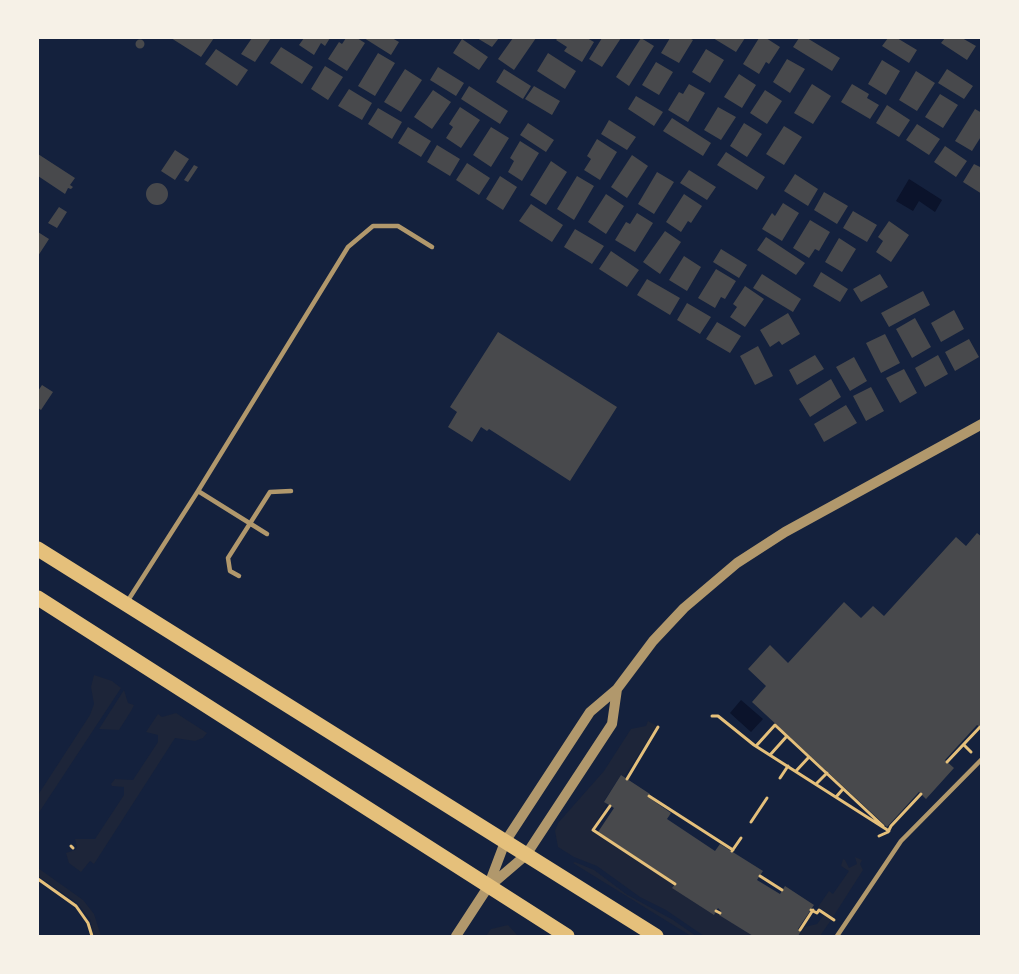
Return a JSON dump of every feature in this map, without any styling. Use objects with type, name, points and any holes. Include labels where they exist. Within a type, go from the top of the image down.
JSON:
[{"type":"main road","points":[[38,549],[657,936]]},
{"type":"main road","points":[[38,598],[567,936]]},
{"type":"street","points":[[456,936],[488,887],[505,842],[590,712],[617,689],[653,641],[684,608],[737,563],[794,526],[981,424]]},
{"type":"street","points":[[488,887],[526,855],[612,724],[617,689]]},
{"type":"lane","points":[[125,605],[348,247],[373,226],[398,226],[432,247]]},
{"type":"lane","points":[[198,491],[267,534]]},
{"type":"lane","points":[[239,576],[230,571],[228,558],[270,492],[291,491]]},
{"type":"lane","points":[[837,936],[901,841],[981,759]]},
{"type":"path","points":[[712,716],[718,716],[756,746],[888,831]]},
{"type":"path","points":[[756,746],[775,725],[888,831]]},
{"type":"path","points":[[627,779],[658,727]]},
{"type":"path","points":[[947,762],[980,727]]},
{"type":"path","points":[[770,755],[787,736]]},
{"type":"path","points":[[963,744],[971,752]]},
{"type":"path","points":[[796,771],[809,757]]},
{"type":"path","points":[[780,778],[788,766]]},
{"type":"path","points":[[816,784],[826,773]]},
{"type":"path","points":[[836,797],[843,789]]},
{"type":"path","points":[[879,836],[888,831],[921,794]]},
{"type":"path","points":[[649,796],[732,851],[741,838]]},
{"type":"path","points":[[751,822],[767,798]]},
{"type":"path","points":[[609,806],[593,831],[675,884]]},
{"type":"path","points":[[760,876],[782,890]]},
{"type":"path","points":[[38,879],[76,906],[88,923],[92,936]]},
{"type":"path","points":[[800,930],[812,910],[817,913],[819,910],[834,920]]},
{"type":"shaded area","points":[[909,179],[942,200],[935,212],[919,201],[913,211],[896,201]]},
{"type":"shaded area","points":[[94,675],[112,681],[121,688],[38,814],[38,795],[90,715],[94,704],[91,687]]},
{"type":"shaded area","points":[[124,690],[128,703],[134,705],[119,730],[99,729]]},
{"type":"shaded area","points":[[741,700],[763,719],[751,732],[730,713]]},
{"type":"shaded area","points":[[176,713],[207,733],[203,738],[195,741],[175,738],[94,864],[90,861],[81,872],[69,863],[66,853],[77,847],[75,839],[95,839],[124,795],[124,787],[111,784],[115,779],[133,780],[158,742],[158,735],[146,732],[158,714],[162,717]]},
{"type":"shaded area","points":[[648,721],[657,726],[624,777],[621,775],[604,801],[607,804],[591,831],[753,936],[704,936],[666,910],[640,897],[597,866],[574,857],[558,847],[555,831],[558,823],[604,771],[631,729],[646,726]]},
{"type":"shaded area","points":[[855,857],[862,860],[860,864],[863,870],[833,917],[818,907],[829,891],[833,894],[849,871],[841,866],[843,859],[849,868],[857,864]]},
{"type":"shaded area","points":[[573,863],[594,870],[626,894],[673,920],[696,936],[691,936]]},
{"type":"shaded area","points":[[38,868],[83,900],[94,914],[101,936],[94,936],[90,919],[77,903],[38,876]]},
{"type":"shaded area","points":[[824,915],[831,920],[820,936],[798,936],[805,927],[817,924]]},
{"type":"shaded area","points":[[508,925],[518,936],[486,936],[491,929]]},
{"type":"building","points":[[171,38],[214,38],[201,57]]},
{"type":"building","points":[[252,38],[271,38],[255,62],[241,54]]},
{"type":"building","points":[[304,38],[330,38],[325,46],[321,43],[314,55],[299,45]]},
{"type":"building","points":[[346,38],[357,38],[365,43],[347,71],[328,59],[339,42],[342,44]]},
{"type":"building","points":[[364,38],[392,38],[399,42],[391,55]]},
{"type":"building","points":[[477,38],[499,38],[492,47]]},
{"type":"building","points":[[513,38],[536,38],[514,70],[498,59]]},
{"type":"building","points":[[558,38],[587,38],[594,42],[582,62],[564,51],[567,47],[556,40]]},
{"type":"building","points":[[602,38],[621,38],[602,67],[589,59]]},
{"type":"building","points":[[641,38],[654,46],[629,86],[616,77]]},
{"type":"building","points":[[670,38],[693,40],[679,63],[661,53]]},
{"type":"building","points":[[713,38],[745,38],[736,52]]},
{"type":"building","points":[[759,38],[766,38],[780,47],[769,64],[766,62],[759,74],[743,64]]},
{"type":"building","points":[[799,38],[807,38],[840,58],[832,71],[793,47]]},
{"type":"building","points":[[888,38],[897,38],[917,50],[909,63],[882,46]]},
{"type":"building","points":[[945,38],[962,38],[976,46],[967,60],[941,43]]},
{"type":"building","points":[[462,39],[488,57],[479,70],[453,53]]},
{"type":"building","points":[[140,40],[144,44],[140,48],[136,44]]},
{"type":"building","points":[[281,47],[313,67],[302,84],[270,63]]},
{"type":"building","points":[[216,49],[248,70],[237,86],[205,64]]},
{"type":"building","points":[[706,49],[724,60],[710,83],[692,72]]},
{"type":"building","points":[[378,53],[395,63],[375,96],[358,86]]},
{"type":"building","points":[[548,53],[576,71],[565,89],[537,71]]},
{"type":"building","points":[[787,59],[805,69],[790,93],[773,82]]},
{"type":"building","points":[[882,60],[900,71],[886,95],[868,84]]},
{"type":"building","points":[[656,62],[673,72],[659,95],[642,85]]},
{"type":"building","points":[[325,66],[343,77],[328,100],[311,89]]},
{"type":"building","points":[[438,67],[464,83],[456,96],[430,80]]},
{"type":"building","points":[[405,69],[422,80],[401,112],[384,102]]},
{"type":"building","points":[[504,69],[531,86],[523,99],[496,82]]},
{"type":"building","points":[[947,69],[973,86],[964,99],[938,83]]},
{"type":"building","points":[[916,71],[935,83],[917,111],[899,100]]},
{"type":"building","points":[[739,74],[756,85],[742,108],[724,97]]},
{"type":"building","points":[[689,84],[705,93],[688,122],[668,110],[679,92],[683,94]]},
{"type":"building","points":[[812,84],[831,96],[813,124],[794,113]]},
{"type":"building","points":[[852,84],[869,94],[867,98],[879,105],[870,119],[841,102]]},
{"type":"building","points":[[469,86],[508,111],[500,124],[461,99]]},
{"type":"building","points":[[534,86],[560,101],[552,115],[525,99]]},
{"type":"building","points":[[349,89],[372,103],[362,120],[338,106]]},
{"type":"building","points":[[433,90],[451,102],[432,129],[414,117]]},
{"type":"building","points":[[765,90],[782,101],[767,124],[750,113]]},
{"type":"building","points":[[940,94],[958,105],[943,128],[925,117]]},
{"type":"building","points":[[636,96],[663,112],[654,126],[628,109]]},
{"type":"building","points":[[887,105],[910,120],[899,137],[876,123]]},
{"type":"building","points":[[460,107],[480,120],[461,148],[446,138],[453,127],[449,124]]},
{"type":"building","points":[[718,107],[736,117],[721,140],[704,130]]},
{"type":"building","points":[[378,108],[402,122],[392,139],[368,124]]},
{"type":"building","points":[[975,109],[982,113],[982,135],[972,151],[955,141]]},
{"type":"building","points":[[672,118],[711,143],[703,156],[663,131]]},
{"type":"building","points":[[609,120],[636,137],[627,150],[601,134]]},
{"type":"building","points":[[528,123],[554,140],[546,152],[520,135]]},
{"type":"building","points":[[744,123],[762,134],[747,157],[730,146]]},
{"type":"building","points":[[917,124],[940,139],[929,155],[906,140]]},
{"type":"building","points":[[784,126],[802,137],[784,165],[766,154]]},
{"type":"building","points":[[408,127],[431,141],[421,157],[398,143]]},
{"type":"building","points":[[491,127],[509,138],[491,167],[473,155]]},
{"type":"building","points":[[597,139],[617,152],[600,180],[584,170],[591,159],[587,156]]},
{"type":"building","points":[[520,141],[539,153],[522,181],[508,172],[514,161],[510,158]]},
{"type":"building","points":[[437,145],[460,159],[450,176],[427,162]]},
{"type":"building","points":[[945,146],[967,161],[956,177],[934,162]]},
{"type":"building","points":[[175,150],[189,159],[175,180],[161,171]]},
{"type":"building","points":[[726,152],[765,177],[757,190],[717,165]]},
{"type":"building","points":[[38,154],[75,178],[70,185],[73,187],[68,188],[65,194],[38,176]]},
{"type":"building","points":[[632,155],[648,166],[627,198],[611,187]]},
{"type":"building","points":[[551,161],[567,172],[546,205],[530,195]]},
{"type":"building","points":[[467,163],[490,178],[479,195],[456,180]]},
{"type":"building","points":[[974,164],[982,168],[982,194],[963,182]]},
{"type":"building","points":[[194,165],[198,167],[188,182],[184,180]]},
{"type":"building","points":[[689,170],[716,187],[707,200],[680,183]]},
{"type":"building","points":[[657,172],[674,182],[654,214],[638,204]]},
{"type":"building","points":[[795,174],[818,189],[808,206],[784,191]]},
{"type":"building","points":[[500,176],[517,187],[503,210],[486,199]]},
{"type":"building","points":[[577,176],[594,186],[574,220],[557,209]]},
{"type":"building","points":[[157,183],[165,186],[168,194],[165,202],[157,205],[149,202],[146,194],[149,186]]},
{"type":"building","points":[[824,192],[848,206],[837,224],[814,210]]},
{"type":"building","points":[[606,194],[624,206],[606,234],[588,222]]},
{"type":"building","points":[[684,194],[702,206],[691,223],[688,221],[681,232],[666,222]]},
{"type":"building","points":[[783,203],[799,213],[782,241],[762,229],[772,213],[775,216]]},
{"type":"building","points":[[531,204],[563,225],[552,242],[519,221]]},
{"type":"building","points":[[59,207],[67,212],[57,228],[48,223]]},
{"type":"building","points":[[853,211],[877,225],[867,242],[843,228]]},
{"type":"building","points":[[637,213],[653,223],[635,252],[615,240],[626,222],[630,224]]},
{"type":"building","points":[[810,220],[830,232],[819,251],[815,249],[809,258],[793,248]]},
{"type":"building","points":[[889,221],[909,235],[891,262],[876,252],[883,241],[878,237]]},
{"type":"building","points":[[575,229],[604,246],[592,264],[564,247]]},
{"type":"building","points":[[665,231],[681,242],[660,274],[643,262]]},
{"type":"building","points":[[38,232],[49,239],[38,256]]},
{"type":"building","points":[[766,237],[805,263],[796,275],[757,250]]},
{"type":"building","points":[[839,238],[856,249],[842,272],[825,262]]},
{"type":"building","points":[[721,249],[747,265],[739,278],[713,262]]},
{"type":"building","points":[[611,251],[639,270],[627,287],[599,269]]},
{"type":"building","points":[[684,256],[701,267],[687,291],[669,280]]},
{"type":"building","points":[[716,269],[736,281],[725,299],[721,297],[715,308],[698,298]]},
{"type":"building","points":[[821,272],[848,289],[840,302],[813,286]]},
{"type":"building","points":[[762,274],[801,299],[793,312],[753,288]]},
{"type":"building","points":[[880,274],[888,287],[861,302],[853,289]]},
{"type":"building","points":[[647,279],[680,298],[670,315],[637,295]]},
{"type":"building","points":[[745,286],[764,299],[745,327],[730,317],[737,307],[733,304]]},
{"type":"building","points":[[923,291],[930,305],[889,327],[881,313]]},
{"type":"building","points":[[687,303],[711,317],[700,334],[677,320]]},
{"type":"building","points":[[954,310],[964,329],[941,342],[931,323]]},
{"type":"building","points":[[788,313],[800,334],[782,345],[779,341],[770,347],[760,330]]},
{"type":"building","points":[[915,318],[931,347],[912,358],[896,329]]},
{"type":"building","points":[[717,322],[741,336],[730,353],[706,339]]},
{"type":"building","points":[[498,332],[617,407],[570,481],[489,429],[487,431],[481,427],[472,442],[448,427],[457,412],[450,407]]},
{"type":"building","points":[[885,334],[900,363],[881,373],[866,343]]},
{"type":"building","points":[[969,339],[979,357],[955,371],[945,352]]},
{"type":"building","points":[[758,346],[773,376],[755,385],[740,356]]},
{"type":"building","points":[[815,355],[824,369],[797,385],[789,370]]},
{"type":"building","points":[[938,355],[948,374],[925,387],[915,368]]},
{"type":"building","points":[[854,357],[867,381],[850,391],[836,367]]},
{"type":"building","points":[[904,369],[917,393],[900,403],[886,378]]},
{"type":"building","points":[[831,379],[841,397],[810,417],[799,399]]},
{"type":"building","points":[[42,385],[53,392],[41,410],[38,408],[38,391]]},
{"type":"building","points":[[871,387],[884,411],[866,421],[853,396]]},
{"type":"building","points":[[846,405],[857,423],[824,442],[814,424]]},
{"type":"building","points":[[977,533],[982,537],[982,728],[977,725],[945,760],[954,768],[926,799],[919,792],[887,827],[752,702],[766,686],[748,669],[770,645],[788,663],[844,602],[861,618],[873,606],[884,616],[956,537],[966,546]]},
{"type":"building","points":[[621,775],[650,794],[648,797],[671,813],[667,819],[715,851],[720,844],[763,871],[757,880],[780,894],[785,886],[814,905],[798,929],[801,931],[798,936],[753,936],[719,915],[721,911],[718,908],[714,915],[672,888],[676,883],[598,832],[614,808],[604,802]]}]
